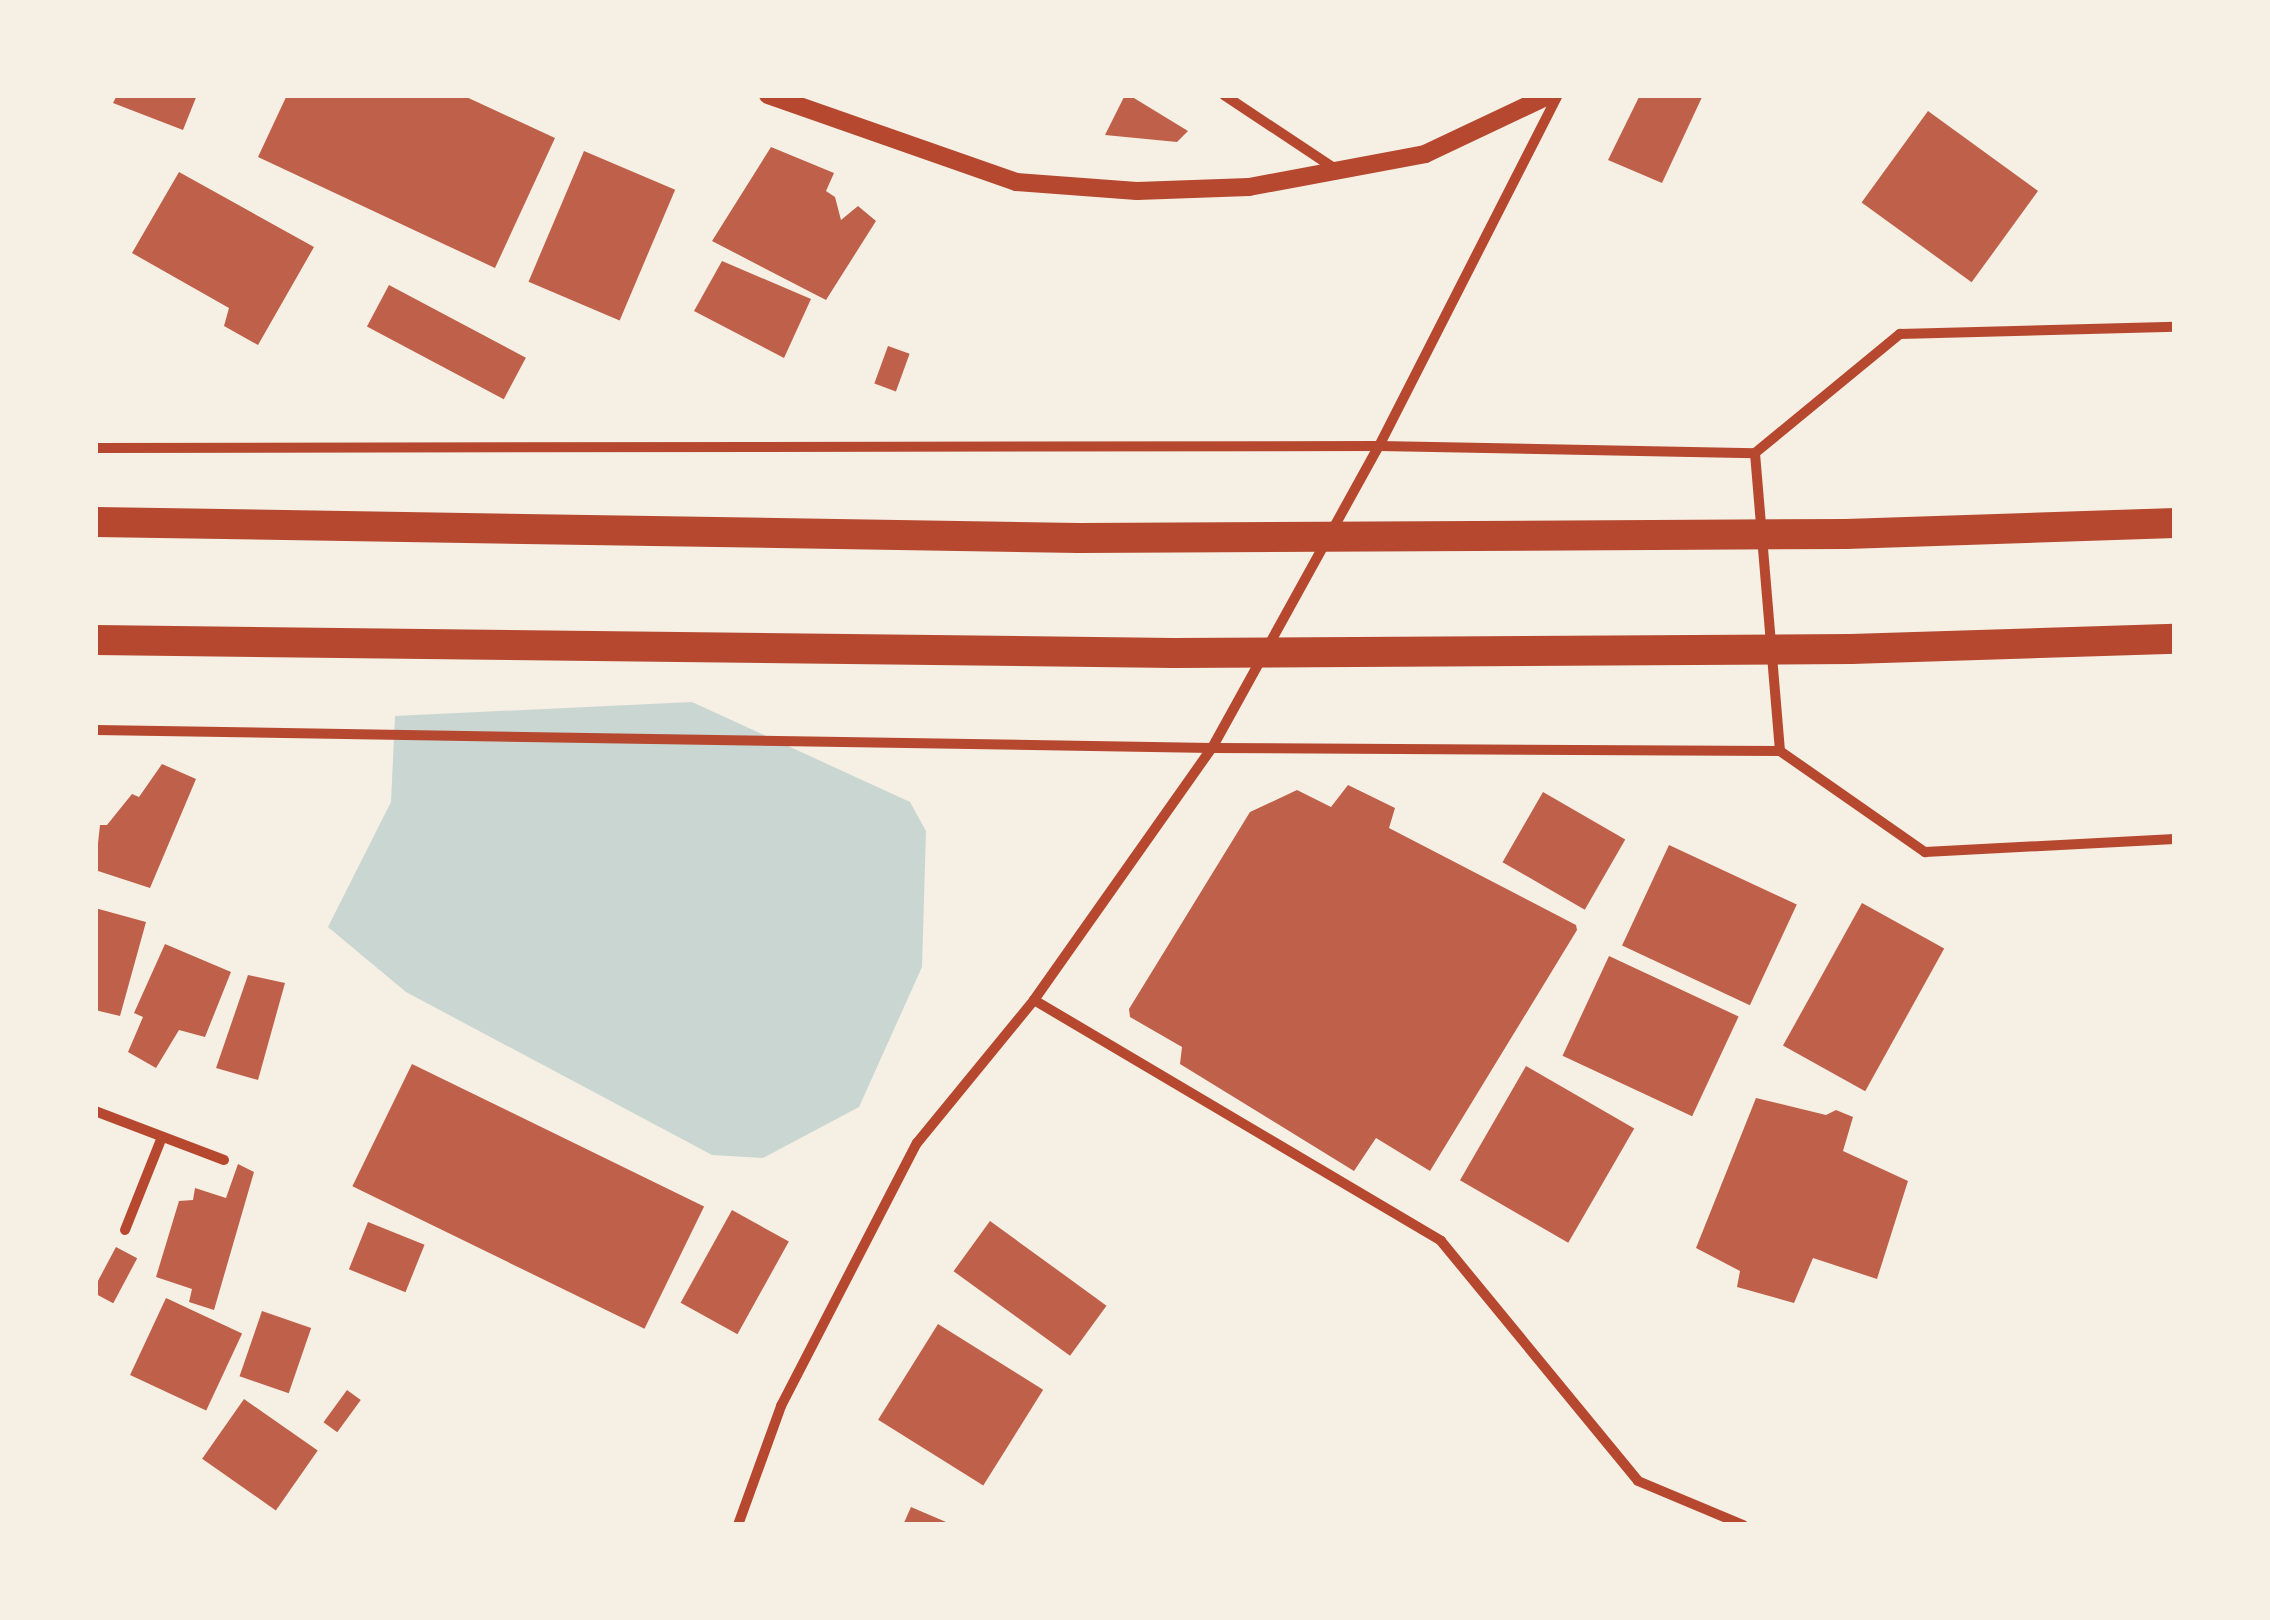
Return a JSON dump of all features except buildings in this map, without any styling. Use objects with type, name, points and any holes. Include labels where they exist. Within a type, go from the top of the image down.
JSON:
[{"type":"highway","points":[[95,522],[1079,538],[1846,534],[2175,523]]},
{"type":"highway","points":[[95,640],[1174,653],[1852,649],[2175,640]]},
{"type":"street","points":[[768,95],[1016,182],[1137,191],[1248,188],[1424,154],[1550,95]]},
{"type":"street","points":[[1224,95],[1338,170]]},
{"type":"street","points":[[738,1525],[782,1406],[917,1143],[1034,1000],[1212,748],[1378,446],[1558,95]]},
{"type":"street","points":[[95,448],[1378,446],[1756,453],[1900,334],[2175,327]]},
{"type":"street","points":[[1756,453],[1780,751]]},
{"type":"street","points":[[95,730],[1212,748],[1780,751],[1924,852],[2175,838]]},
{"type":"street","points":[[1034,1000],[1441,1242],[1638,1482],[1742,1525]]},
{"type":"street","points":[[95,1111],[224,1160]]},
{"type":"street","points":[[125,1230],[162,1137]]},
{"type":"shaded area","points":[[692,702],[910,802],[926,831],[922,967],[859,1107],[763,1158],[712,1155],[406,992],[328,927],[391,802],[395,716]]}]
